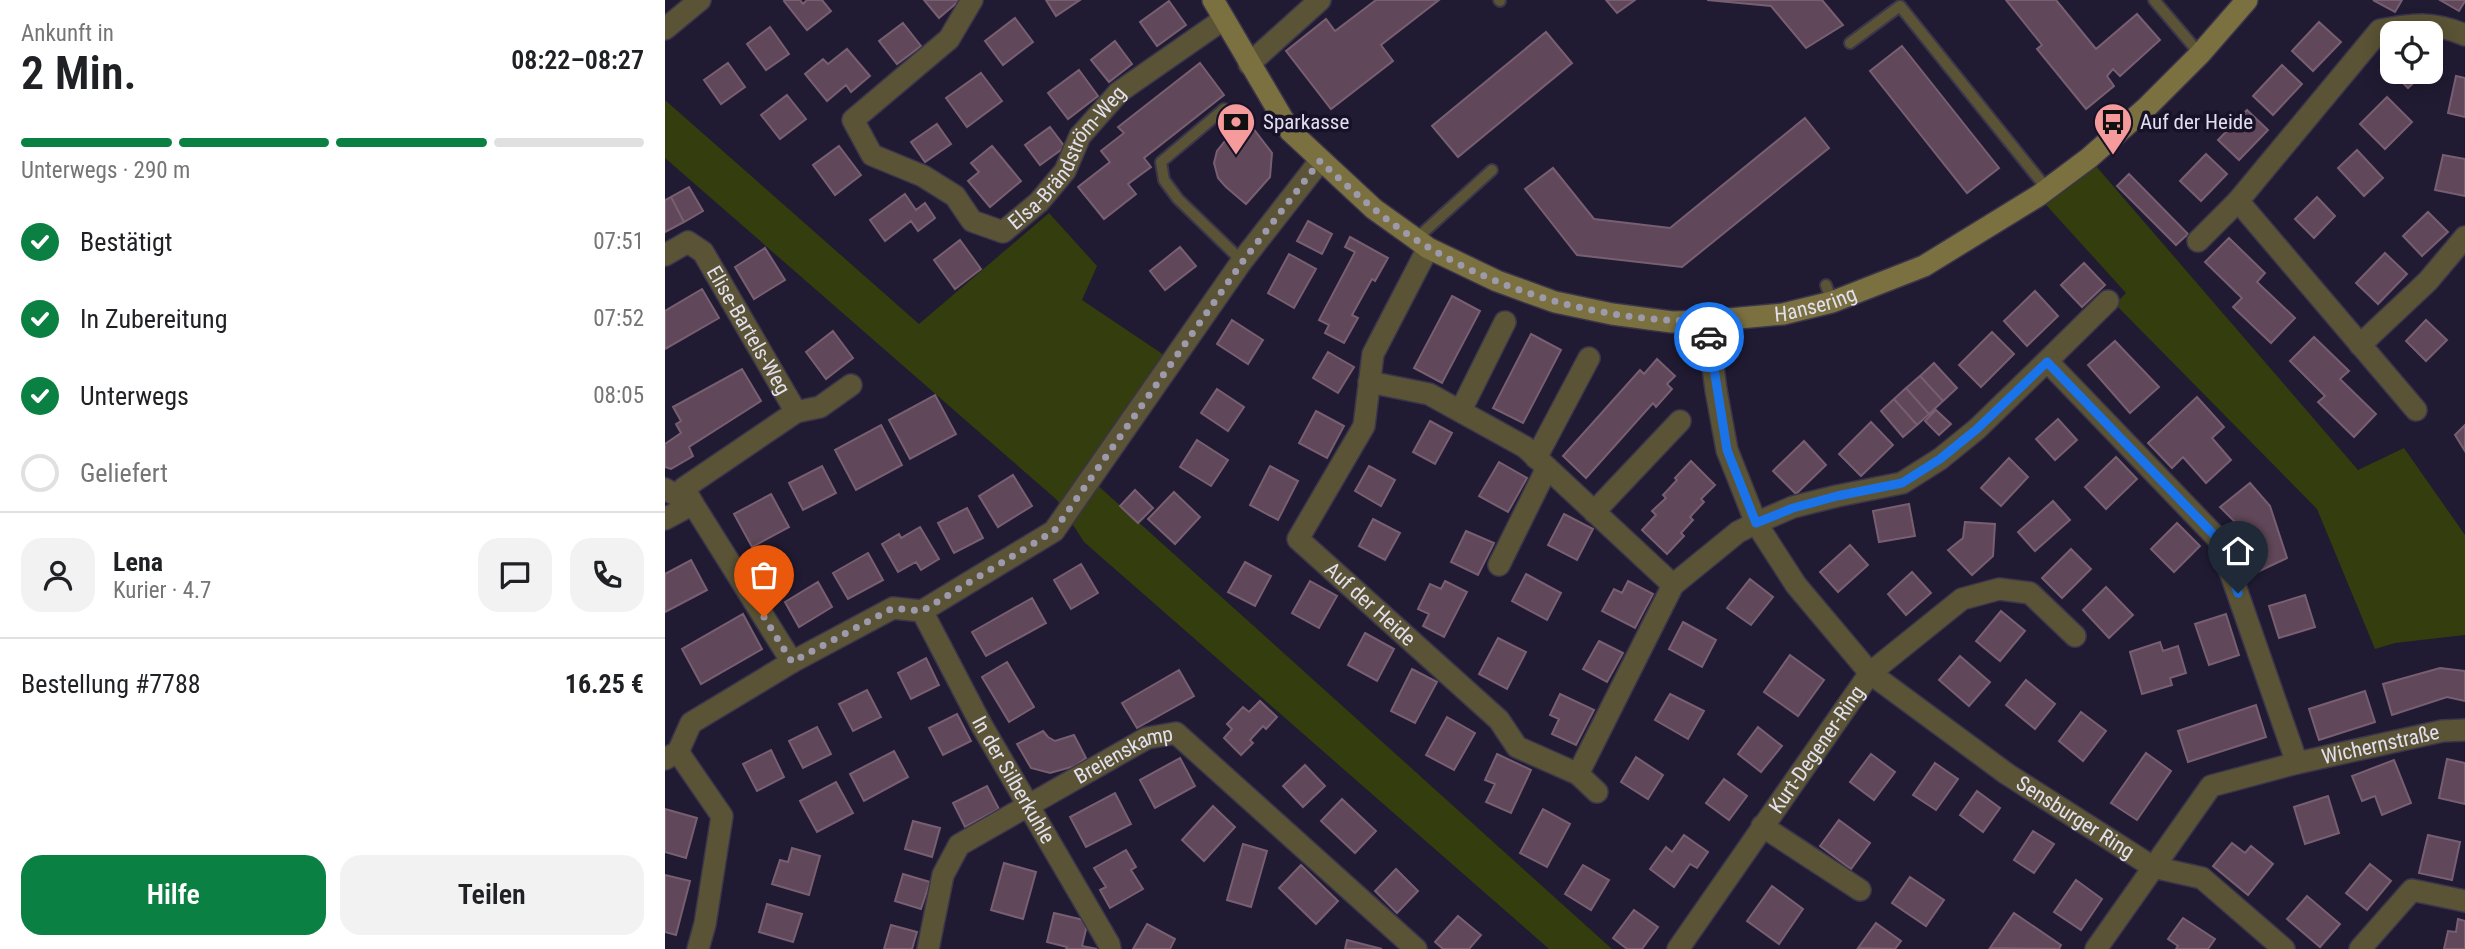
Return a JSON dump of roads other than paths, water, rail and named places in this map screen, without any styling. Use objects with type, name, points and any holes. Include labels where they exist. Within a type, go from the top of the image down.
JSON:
[{"type":"street","points":[[665,29],[700,0]]},
{"type":"street","name":"Elsa-Brändström-Weg","points":[[972,0],[949,39],[853,120],[872,155],[923,176],[955,196],[972,221],[1003,232],[1039,202],[1066,171],[1080,136],[1119,92],[1219,9]]},
{"type":"street","points":[[1249,64],[1320,0]]},
{"type":"street","name":"Hansering","points":[[1219,9],[1290,131],[1374,209],[1422,243],[1497,281],[1555,302],[1612,314],[1672,322],[1783,314],[1829,294],[1924,267],[2047,189],[2088,159],[2146,108],[2200,54],[2247,0]]},
{"type":"street","points":[[2197,241],[2238,201],[2379,30],[2417,24],[2445,26],[2465,35]]},
{"type":"street","points":[[698,949],[705,924],[722,816],[671,756],[691,723],[792,662],[893,608],[922,611],[1054,531],[1243,261],[1320,161]]},
{"type":"street","points":[[2238,201],[2416,410]]},
{"type":"street","points":[[2360,345],[2428,281],[2465,237]]},
{"type":"street","name":"Elise-Bartels-Weg","points":[[665,256],[688,242],[703,251],[796,412]]},
{"type":"street","name":"Auf der Heide","points":[[1422,243],[1373,354],[1364,426],[1299,539],[1499,720],[1517,747],[1578,774],[1597,792]]},
{"type":"street","points":[[1578,774],[1673,585],[1738,532],[1756,523],[1793,508],[1902,483],[1940,459],[1977,429],[2108,300]]},
{"type":"street","name":"Sensburger Ring","points":[[1707,321],[1727,450],[1756,523],[1796,585],[1870,673],[2007,774],[2153,867],[2202,878],[2284,949]]},
{"type":"street","points":[[1461,410],[1505,322]]},
{"type":"street","points":[[1499,565],[1589,358]]},
{"type":"street","name":"Wichernstraße","points":[[2047,362],[2219,540],[2297,763]]},
{"type":"street","points":[[1369,383],[1429,394],[1525,447],[1673,585]]},
{"type":"street","name":"Elise-Bartels-Weg","points":[[693,504],[684,488],[796,412],[820,407],[851,385]]},
{"type":"street","points":[[1594,512],[1680,421]]},
{"type":"street","points":[[665,489],[693,504],[792,662]]},
{"type":"street","points":[[665,519],[693,504]]},
{"type":"street","points":[[1870,673],[1962,599],[1999,589],[2030,593],[2074,636]]},
{"type":"street","name":"In der Silberkuhle","points":[[922,611],[982,726],[1109,944],[1109,949]]},
{"type":"street","name":"Kurt-Degener-Ring","points":[[1678,949],[1870,673]]},
{"type":"street","name":"Wichernstraße","points":[[2096,949],[2211,786],[2297,763],[2442,731],[2465,730]]},
{"type":"street","name":"Breienskamp","points":[[928,949],[943,875],[959,845],[1147,738],[1176,733],[1416,949]]},
{"type":"street","name":"Kurt-Degener-Ring","points":[[1762,826],[1860,890]]},
{"type":"street","points":[[2360,949],[2412,890],[2465,901]]},
{"type":"lane","points":[[2154,0],[2200,54]]},
{"type":"lane","points":[[1850,43],[1900,6],[2047,189]]},
{"type":"lane","points":[[1224,109],[1161,162],[1164,180],[1178,199],[1243,261]]},
{"type":"lane","points":[[1422,243],[1492,170]]},
{"type":"place","name":"Sparkasse","points":[[1236,156]]},
{"type":"place","name":"Auf der Heide","points":[[2113,156]]}]
